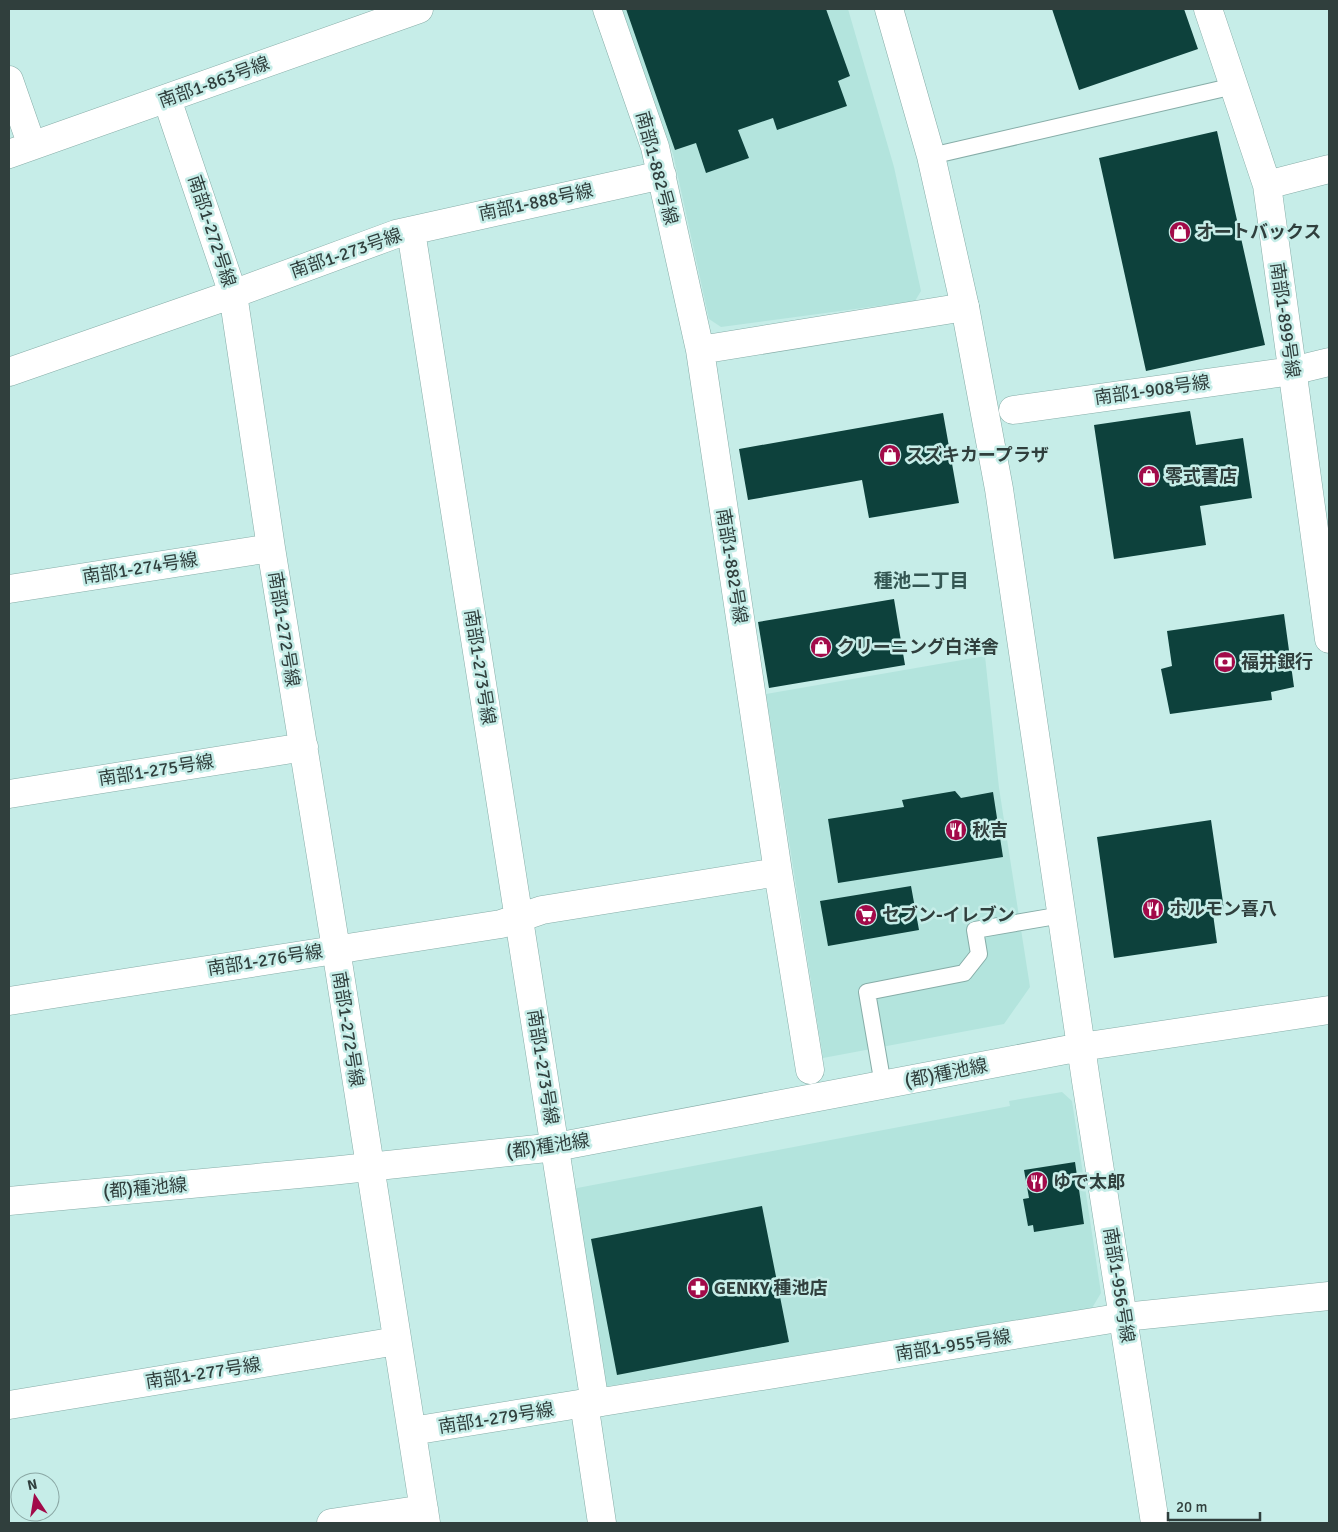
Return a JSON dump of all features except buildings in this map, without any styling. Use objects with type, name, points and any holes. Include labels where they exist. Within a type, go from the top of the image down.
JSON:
[{"type":"street","name":"南部1-863号線","points":[[20,150],[419,9]]},
{"type":"street","name":"南部1-882号線","points":[[607,9],[655,147],[700,350],[778,872],[810,1070]]},
{"type":"street","name":"南部1-956号線","points":[[889,9],[931,156],[965,307],[999,489],[1081,1047],[1156,1523]]},
{"type":"street","name":"南部1-899号線","points":[[1215,11],[1234,86],[1267,185],[1292,371],[1325,578],[1329,639]]},
{"type":"street","points":[[9,80],[20,150]]},
{"type":"street","name":"南部1-272号線","points":[[167,99],[233,294],[271,548],[425,1516]]},
{"type":"street","points":[[1267,185],[1329,169]]},
{"type":"street","name":"南部1-888号線","points":[[410,231],[662,175]]},
{"type":"street","name":"南部1-273号線","points":[[9,372],[233,294],[396,234],[410,231],[520,918],[556,1147],[558,1176],[593,1391],[584,1404],[602,1523]]},
{"type":"street","points":[[700,350],[965,307]]},
{"type":"street","name":"南部1-908号線","points":[[1013,410],[1292,371],[1329,362]]},
{"type":"street","name":"南部1-274号線","points":[[9,589],[271,548]]},
{"type":"street","name":"南部1-275号線","points":[[9,794],[304,747]]},
{"type":"street","points":[[520,918],[542,910],[778,872]]},
{"type":"street","name":"南部1-276号線","points":[[9,1001],[501,924],[520,918]]},
{"type":"street","name":"(都)種池線","points":[[9,1201],[370,1167],[556,1147],[1081,1047],[1329,1010]]},
{"type":"street","name":"南部1-955号線","points":[[584,1404],[1124,1317],[1329,1296]]},
{"type":"street","name":"南部1-277号線","points":[[9,1405],[398,1341]]},
{"type":"street","name":"南部1-279号線","points":[[412,1431],[584,1404]]},
{"type":"street","points":[[331,1523],[425,1516]]},
{"type":"lane","points":[[931,156],[1234,86]]},
{"type":"lane","points":[[884,1085],[867,992],[964,974],[979,954],[976,930],[1062,915]]},
{"type":"shaded area","points":[[622,9],[848,9],[894,167],[921,291],[915,301],[721,327],[709,319],[673,154]]},
{"type":"shaded area","points":[[985,656],[999,788],[1030,987],[1004,1024],[823,1058],[766,694]]},
{"type":"shaded area","points":[[1062,1092],[1072,1101],[1101,1293],[1092,1308],[602,1387],[572,1189],[1010,1106],[1009,1101]]},
{"type":"place","name":"オートバックス","points":[[1180,232]]},
{"type":"place","name":"スズキカープラザ","points":[[890,455]]},
{"type":"place","name":"零式書店","points":[[1149,476]]},
{"type":"place","name":"クリーニング白洋舎","points":[[821,647]]},
{"type":"place","name":"福井銀行","points":[[1225,662]]},
{"type":"place","name":"秋吉","points":[[956,830]]},
{"type":"place","name":"ホルモン喜八","points":[[1153,909]]},
{"type":"place","name":"セブン-イレブン","points":[[866,915]]},
{"type":"place","name":"ゆで太郎","points":[[1037,1182]]},
{"type":"place","name":"GENKY 種池店","points":[[698,1288]]},
{"type":"district","name":"種池二丁目","points":[[921,580]]}]
